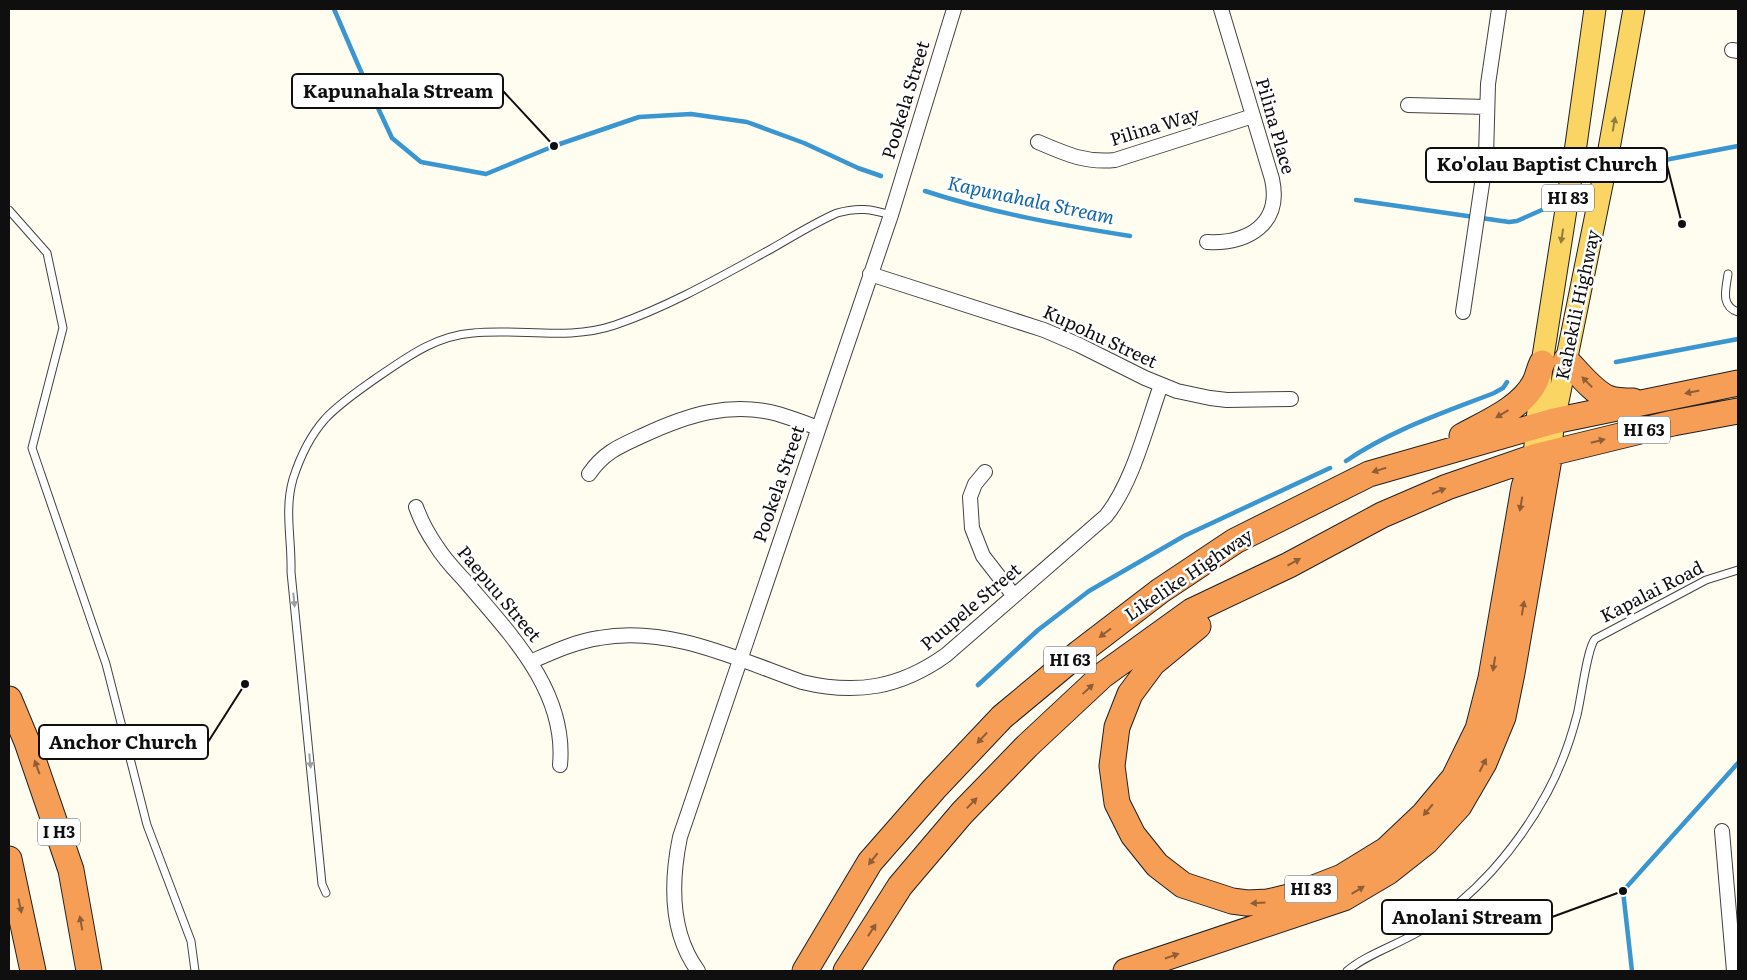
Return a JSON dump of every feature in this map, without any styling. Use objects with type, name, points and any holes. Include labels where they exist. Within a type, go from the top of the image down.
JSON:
[{"type":"highway","points":[[1566,360],[1601,395],[1617,400],[1645,402]]},
{"type":"highway","points":[[1426,456],[1506,412],[1520,401],[1535,383],[1542,363]]},
{"type":"highway","name":"Likelike Highway","points":[[805,971],[870,862],[934,789],[1002,718],[1079,653],[1160,591],[1235,540],[1369,474],[1426,456],[1545,423],[1738,383]]},
{"type":"highway","name":"Likelike Highway","points":[[846,971],[900,886],[962,813],[1027,746],[1103,675],[1192,611],[1250,584],[1382,515],[1447,487],[1542,455],[1673,423],[1738,410]]},
{"type":"highway","points":[[1126,971],[1344,898],[1388,872],[1418,848],[1460,806],[1484,763],[1503,717],[1512,674],[1542,455]]},
{"type":"highway","name":"HI 83","points":[[1250,584],[1160,657],[1147,671],[1130,694],[1117,727],[1112,766],[1117,803],[1133,835],[1157,865],[1182,885],[1247,904],[1268,902],[1293,896],[1342,876],[1386,850],[1424,814],[1454,778],[1478,730],[1492,678],[1524,488],[1542,455]]},
{"type":"highway","name":"I H3","points":[[9,699],[27,742],[71,870],[89,971]]},
{"type":"highway","points":[[9,859],[34,971]]},
{"type":"main road","name":"Kahekili Highway","points":[[1542,455],[1545,423],[1542,363],[1595,9]]},
{"type":"main road","name":"Kahekili Highway","points":[[1545,423],[1566,360],[1607,160],[1634,9]]},
{"type":"street","name":"Pookela Street","points":[[698,971],[688,954],[678,923],[674,891],[676,855],[686,820],[891,215],[954,9]]},
{"type":"street","name":"Pilina Place","points":[[1207,242],[1235,240],[1252,234],[1264,222],[1272,207],[1274,197],[1272,179],[1221,9]]},
{"type":"street","points":[[1463,312],[1486,158],[1490,63],[1498,9]]},
{"type":"street","points":[[1408,105],[1488,107]]},
{"type":"street","name":"Pilina Way","points":[[1038,142],[1082,160],[1115,160],[1253,116]]},
{"type":"street","name":"Kupohu Street","points":[[870,274],[1044,330],[1079,344],[1161,386],[1177,391],[1210,398],[1291,399]]},
{"type":"street","name":"Puupele Street","points":[[530,662],[580,642],[598,638],[638,635],[679,640],[802,682],[819,686],[856,689],[875,687],[907,678],[934,664],[1098,525],[1114,507],[1128,482],[1161,386]]},
{"type":"street","points":[[589,474],[598,462],[613,449],[663,425],[698,414],[730,410],[761,411],[777,414],[818,428]]},
{"type":"street","points":[[985,472],[975,484],[970,497],[972,528],[983,556],[1014,596]]},
{"type":"street","name":"Paepuu Street","points":[[416,507],[437,548],[513,636],[530,662],[550,698],[557,718],[561,740],[560,765]]},
{"type":"street","points":[[1722,831],[1732,870],[1734,971]]},
{"type":"lane","points":[[326,893],[322,884],[288,524],[293,480],[306,446],[320,426],[336,408],[413,353],[441,339],[471,333],[574,333],[603,329],[696,290],[837,213],[870,209],[891,215]]},
{"type":"lane","points":[[9,210],[47,253],[63,328],[32,448],[106,664],[147,824],[191,941],[196,971]]},
{"type":"lane","points":[[1728,274],[1726,302],[1732,310],[1738,312]]},
{"type":"lane","name":"Kapalai Road","points":[[1347,971],[1360,962],[1399,943],[1444,914],[1485,879],[1519,838],[1548,792],[1569,742],[1590,647],[1595,639],[1706,580],[1738,570]]},
{"type":"waterway","name":"Kapunahala Stream","points":[[334,9],[392,138],[421,162],[486,174],[554,146],[639,117],[691,114],[747,122],[804,143],[858,168],[881,176]]},
{"type":"waterway","name":"Kapunahala Stream","points":[[1644,164],[1738,146]]},
{"type":"waterway","name":"Kapunahala Stream","points":[[925,191],[1001,212],[1130,236]]},
{"type":"waterway","name":"Kapunahala Stream","points":[[1356,200],[1509,222],[1517,221],[1553,205]]},
{"type":"waterway","points":[[1616,362],[1738,339]]},
{"type":"waterway","points":[[1346,461],[1399,431],[1494,393],[1503,388],[1507,382]]},
{"type":"waterway","points":[[978,685],[1038,630],[1089,591],[1184,536],[1330,468]]},
{"type":"waterway","points":[[1632,971],[1623,891],[1738,763]]},
{"type":"place","name":"Kapunahala Stream","points":[[554,146]]},
{"type":"place","name":"Ko'olau Baptist Church","points":[[1682,224]]},
{"type":"place","name":"Anchor Church","points":[[245,684]]},
{"type":"place","name":"Anolani Stream","points":[[1623,891]]}]
